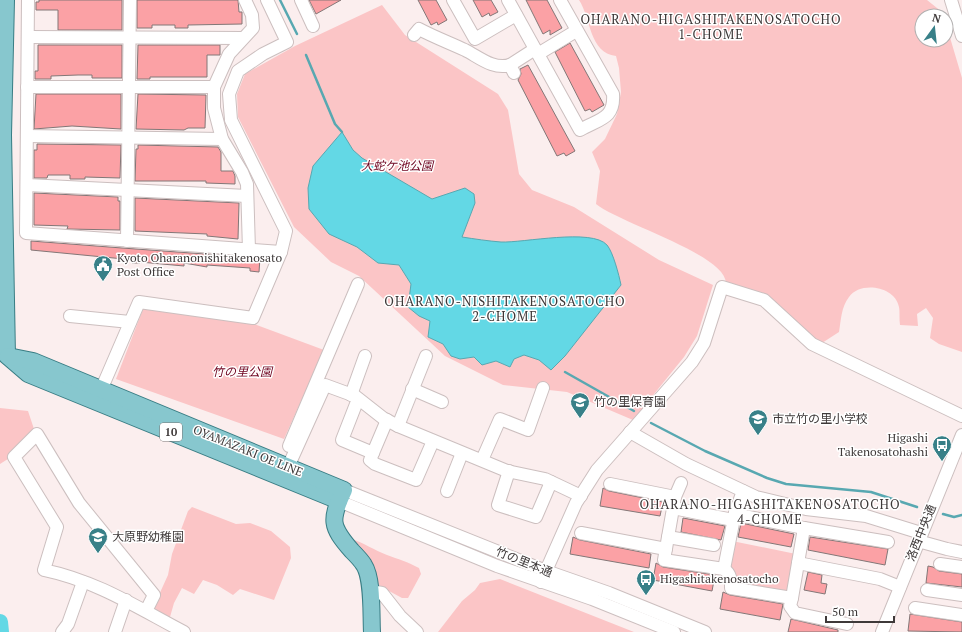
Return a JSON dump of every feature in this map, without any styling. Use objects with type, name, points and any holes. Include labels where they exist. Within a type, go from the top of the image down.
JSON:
[{"type":"main road","points":[[3,356],[1,135],[6,0]]},
{"type":"main road","name":"OYAMAZAKI OE LINE","points":[[3,356],[33,361],[285,466],[341,496]]},
{"type":"main road","name":"OYAMAZAKI OE LINE","points":[[3,356],[28,374],[341,496]]},
{"type":"main road","points":[[341,496],[334,516],[335,528],[341,538],[364,565],[368,574],[372,632]]},
{"type":"street","points":[[28,0],[26,234],[281,252]]},
{"type":"street","points":[[127,241],[130,0]]},
{"type":"street","points":[[245,0],[252,15],[253,28],[229,54],[214,88],[214,108],[222,139],[242,172],[247,184],[249,250]]},
{"type":"street","points":[[101,390],[139,302],[253,318],[281,252],[286,231],[231,120],[229,94],[238,71],[263,54],[287,42],[267,0]]},
{"type":"street","points":[[301,0],[313,26]]},
{"type":"street","points":[[453,0],[475,39]]},
{"type":"street","points":[[508,0],[580,130],[610,114],[614,106],[613,94],[576,31],[560,0]]},
{"type":"street","points":[[950,0],[962,36]]},
{"type":"street","points":[[465,50],[475,39],[516,15]]},
{"type":"street","points":[[414,35],[419,29],[465,50],[480,59],[495,65],[512,69],[536,51],[576,31]]},
{"type":"street","points":[[28,37],[243,38]]},
{"type":"street","points":[[28,87],[214,88]]},
{"type":"street","points":[[27,136],[222,139]]},
{"type":"street","points":[[27,185],[247,196]]},
{"type":"street","points":[[285,466],[358,284]]},
{"type":"street","points":[[544,577],[581,496],[597,470],[692,362],[704,343],[722,288],[764,300],[812,344],[962,416]]},
{"type":"street","points":[[70,316],[130,322]]},
{"type":"street","points":[[365,356],[342,440],[372,453]]},
{"type":"street","points":[[426,356],[412,389],[372,453],[370,460],[375,464],[416,480],[433,441]]},
{"type":"street","points":[[285,466],[325,385],[355,397],[392,423],[433,441],[509,471],[551,482],[581,496]]},
{"type":"street","points":[[482,460],[500,419],[528,430],[543,388]]},
{"type":"street","points":[[412,389],[442,401]]},
{"type":"street","points":[[630,432],[686,464],[756,497],[806,509],[866,516],[962,552]]},
{"type":"street","points":[[146,611],[154,595],[79,503],[37,434],[14,457],[57,527],[44,570],[110,592],[181,631]]},
{"type":"street","name":"洛西中央通","points":[[882,632],[962,435]]},
{"type":"street","points":[[447,491],[462,453]]},
{"type":"street","points":[[509,471],[498,505],[536,517],[551,482]]},
{"type":"street","points":[[681,483],[674,502],[664,560],[724,569],[729,573],[731,578],[731,588],[792,598]]},
{"type":"street","points":[[610,484],[674,502],[734,516],[888,542]]},
{"type":"street","points":[[724,569],[734,516],[743,491]]},
{"type":"street","name":"竹の里本通","points":[[341,496],[544,577],[592,599],[674,632]]},
{"type":"street","points":[[804,528],[790,606],[795,614],[847,624]]},
{"type":"street","points":[[581,533],[666,549]]},
{"type":"street","points":[[668,537],[714,545]]},
{"type":"street","points":[[798,563],[880,579],[900,587]]},
{"type":"street","points":[[940,564],[962,567]]},
{"type":"street","name":"竹の里本通","points":[[544,577],[609,592],[705,632]]},
{"type":"street","points":[[62,632],[68,624],[83,582]]},
{"type":"street","points":[[927,590],[962,595]]},
{"type":"street","points":[[370,591],[382,593],[400,616],[417,632]]},
{"type":"street","points":[[115,632],[126,600]]},
{"type":"street","points":[[915,608],[962,615]]},
{"type":"green space","points":[[579,0],[927,0],[937,8],[914,8],[914,48],[953,48],[962,78],[962,352],[939,344],[930,338],[933,318],[926,308],[917,314],[918,326],[900,325],[899,307],[896,300],[891,294],[877,288],[861,289],[854,292],[849,297],[843,310],[839,332],[822,343],[804,331],[771,298],[764,297],[726,283],[721,272],[708,261],[690,250],[608,212],[596,204],[600,171],[592,152],[605,139],[617,114],[621,92],[619,68],[616,56],[601,49],[596,42]]},
{"type":"green space","name":"大蛇ケ池公園","points":[[382,5],[405,35],[498,94],[508,110],[519,174],[532,190],[574,207],[659,260],[713,285],[697,336],[684,357],[633,420],[567,392],[503,385],[445,356],[359,276],[331,262],[294,227],[238,117],[237,94],[245,74],[295,46]]},
{"type":"green space","name":"竹の里公園","points":[[143,309],[251,323],[324,350],[284,439],[116,379]]},
{"type":"green space","points":[[0,408],[28,411],[35,432],[11,457],[0,464]]},
{"type":"green space","points":[[192,507],[236,524],[250,523],[271,531],[290,547],[291,558],[274,600],[240,589],[233,595],[217,585],[203,580],[194,594],[182,588],[174,603],[170,617],[166,617],[153,608],[168,575],[172,554],[188,511]]},
{"type":"green space","points":[[352,539],[419,568],[421,574],[408,598],[402,598],[389,591],[374,590]]},
{"type":"green space","points":[[732,541],[796,554],[788,594],[739,584],[734,572],[729,567]]},
{"type":"green space","points":[[500,579],[634,632],[438,632],[462,601],[475,590],[480,583]]},
{"type":"water","points":[[342,132],[353,150],[362,158],[432,199],[465,188],[474,194],[475,203],[462,237],[501,242],[573,237],[599,240],[609,248],[621,285],[565,356],[551,370],[539,360],[524,355],[514,359],[510,367],[496,361],[482,365],[474,357],[460,359],[451,356],[443,344],[428,337],[430,321],[419,316],[408,307],[411,284],[399,265],[378,263],[357,247],[329,234],[309,209],[308,188],[313,166]]},
{"type":"building","points":[[39,0],[122,0],[122,30],[58,30],[58,10],[36,10],[36,2],[39,2]]},
{"type":"building","points":[[137,0],[238,0],[239,12],[242,12],[242,24],[188,25],[188,28],[175,28],[175,25],[152,25],[152,28],[137,28]]},
{"type":"building","points":[[309,0],[341,0],[316,14]]},
{"type":"building","points":[[418,0],[436,0],[447,20],[438,25],[437,22],[431,25]]},
{"type":"building","points":[[473,0],[491,0],[498,12],[490,16],[489,13],[482,17]]},
{"type":"building","points":[[526,0],[547,0],[562,28],[550,35],[550,30],[543,34]]},
{"type":"building","points":[[570,43],[604,105],[592,112],[590,109],[585,111],[555,52]]},
{"type":"building","points":[[38,45],[122,45],[122,78],[92,78],[92,75],[78,75],[51,76],[51,79],[35,79],[35,71],[38,71]]},
{"type":"building","points":[[138,45],[220,45],[220,55],[207,55],[207,77],[150,77],[150,79],[137,79]]},
{"type":"building","points":[[528,65],[575,151],[566,156],[564,153],[557,156],[518,80],[521,74],[520,69]]},
{"type":"building","points":[[36,94],[121,94],[121,129],[72,126],[34,129]]},
{"type":"building","points":[[138,94],[206,95],[205,128],[188,128],[184,130],[136,129]]},
{"type":"building","points":[[37,144],[121,145],[120,178],[85,177],[85,179],[70,179],[70,175],[48,175],[47,178],[34,178],[34,150],[37,150]]},
{"type":"building","points":[[138,145],[218,147],[221,152],[221,171],[233,171],[235,176],[235,184],[206,183],[206,181],[135,181],[136,149],[138,149]]},
{"type":"building","points":[[34,193],[118,197],[118,201],[120,201],[120,230],[67,229],[68,226],[34,225]]},
{"type":"building","points":[[135,198],[239,203],[238,239],[207,236],[207,234],[135,231]]},
{"type":"building","points":[[31,241],[260,258],[259,272],[250,271],[250,268],[207,265],[207,267],[184,263],[184,266],[140,262],[132,263],[133,261],[124,259],[31,250]]},
{"type":"building","points":[[603,488],[609,491],[663,502],[660,516],[600,506]]},
{"type":"building","points":[[683,518],[725,526],[721,540],[681,532]]},
{"type":"building","points":[[741,523],[794,534],[791,547],[738,537]]},
{"type":"building","points":[[573,537],[580,540],[651,554],[649,568],[570,554]]},
{"type":"building","points":[[810,537],[888,549],[885,565],[808,550]]},
{"type":"building","points":[[656,563],[663,567],[715,575],[712,591],[653,580]]},
{"type":"building","points":[[928,566],[939,571],[962,574],[962,587],[926,583]]},
{"type":"building","points":[[808,572],[822,575],[821,583],[827,584],[825,594],[804,590]]},
{"type":"building","points":[[723,592],[730,595],[783,604],[780,620],[720,609]]},
{"type":"building","points":[[910,614],[962,622],[962,632],[908,631]]},
{"type":"building","points":[[791,619],[838,630],[838,632],[788,632]]},
{"type":"waterway","points":[[280,0],[297,34]]},
{"type":"waterway","points":[[306,55],[335,124],[342,132]]},
{"type":"waterway","points":[[565,372],[634,411]]},
{"type":"waterway","points":[[651,423],[705,451],[767,478],[786,484],[871,492],[917,507]]},
{"type":"waterway","points":[[943,514],[954,517],[962,515]]},
{"type":"waterway","points":[[0,622],[1,632]]},
{"type":"place","name":"Kyoto Oharanonishitakenosato Post Office","points":[[103,282]]},
{"type":"place","name":"竹の里保育園","points":[[580,419]]},
{"type":"place","name":"市立竹の里小学校","points":[[758,436]]},
{"type":"place","name":"Higashi Takenosatohashi","points":[[942,462]]},
{"type":"place","name":"大原野幼稚園","points":[[98,554]]},
{"type":"place","name":"Higashitakenosatocho","points":[[646,596]]},
{"type":"district","name":"OHARANO-HIGASHITAKENOSATOCHO 1-CHOME","points":[[711,26]]},
{"type":"district","name":"OHARANO-NISHITAKENOSATOCHO 2-CHOME","points":[[505,308]]},
{"type":"district","name":"OHARANO-HIGASHITAKENOSATOCHO 4-CHOME","points":[[770,512]]}]
